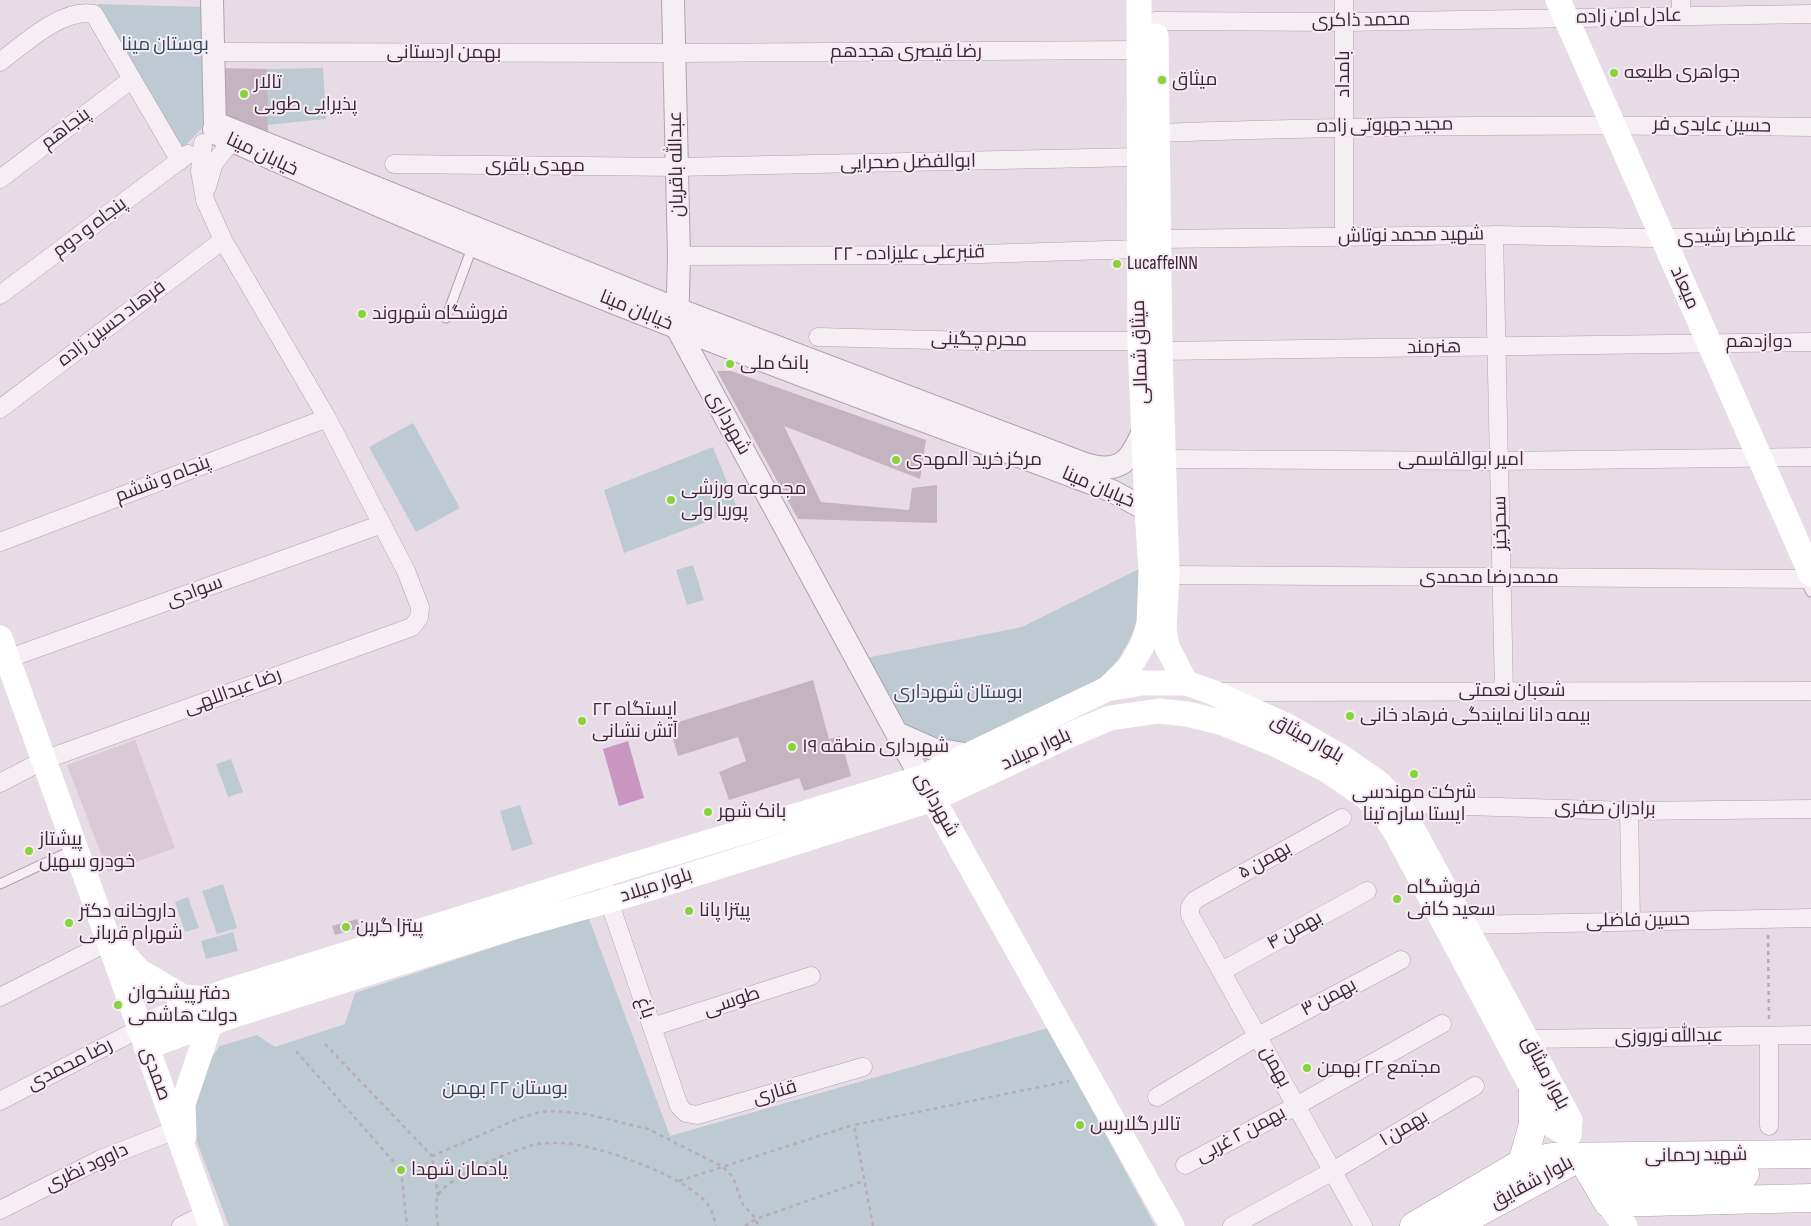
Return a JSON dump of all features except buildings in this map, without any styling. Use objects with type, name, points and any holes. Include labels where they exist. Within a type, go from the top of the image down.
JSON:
[{"type":"main road","name":"میثاق شمالی","points":[[1139,0],[1139,157],[1149,244]]},
{"type":"main road","name":"میعاد","points":[[1560,9],[1657,238],[1809,581]]},
{"type":"main road","name":"میثاق شمالی","points":[[1156,10],[1157,133],[1149,244],[1150,346],[1144,429],[1167,576],[1164,629],[1167,647],[1186,683]]},
{"type":"main road","name":"میثاق شمالی","points":[[1107,689],[1129,668],[1142,646],[1149,624],[1156,510],[1164,458],[1150,346]]},
{"type":"main road","name":"صمدی","points":[[5,661],[44,760],[209,1220]]},
{"type":"main road","name":"بلوار میثاق","points":[[1107,689],[1142,683],[1186,683],[1212,692],[1289,727],[1340,756],[1380,784],[1400,804],[1528,1039],[1570,1120],[1575,1146]]},
{"type":"main road","name":"بلوار میلاد","points":[[143,1038],[210,1024],[455,934],[606,873],[921,778],[1107,689]]},
{"type":"main road","name":"بلوار میثاق","points":[[1159,711],[1187,714],[1220,722],[1277,744],[1327,770],[1366,797],[1383,812],[1398,836],[1552,1125],[1575,1146]]},
{"type":"main road","name":"بلوار میلاد","points":[[143,1038],[207,998],[455,934],[609,901],[933,799],[1110,718],[1159,711]]},
{"type":"main road","name":"شهرداری","points":[[921,778],[1172,1226]]},
{"type":"main road","points":[[107,938],[139,971],[183,997],[207,998]]},
{"type":"main road","points":[[185,1156],[183,1104],[210,1024]]},
{"type":"main road","points":[[1522,1163],[1533,1125],[1533,1089]]},
{"type":"main road","points":[[1575,1146],[1610,1209],[1811,1198]]},
{"type":"main road","name":"شهید رحمانی","points":[[1575,1146],[1811,1154]]},
{"type":"main road","name":"بلوار شقایق","points":[[1414,1226],[1522,1163],[1552,1157],[1575,1146]]},
{"type":"main road","name":"بلوار شقایق","points":[[1453,1226],[1575,1146]]},
{"type":"main road","name":"شهید رحمانی","points":[[1610,1209],[1725,1174],[1811,1173]]},
{"type":"street","points":[[206,200],[214,163],[216,136],[212,0]]},
{"type":"street","name":"عبدالله باقریان","points":[[673,0],[679,256],[677,318]]},
{"type":"street","name":"بامداد","points":[[1344,0],[1344,237]]},
{"type":"street","name":"عادل امن زاده","points":[[1560,9],[1681,8],[1811,14]]},
{"type":"street","name":"محمد ذاکری","points":[[1156,10],[1344,22],[1560,9]]},
{"type":"street","points":[[0,62],[48,26],[85,12],[94,14],[180,161]]},
{"type":"street","name":"رضا قیصری هجدهم","points":[[674,53],[1138,50]]},
{"type":"street","name":"بهمن اردستانی","points":[[213,52],[674,53]]},
{"type":"street","name":"پنجاهم","points":[[0,179],[132,79]]},
{"type":"street","name":"مجید جهروتی زاده","points":[[1157,133],[1343,126],[1608,124]]},
{"type":"street","name":"حسین عابدی‌ فر","points":[[1608,124],[1811,127]]},
{"type":"street","name":"خیابان مینا","points":[[1144,429],[1133,454],[1123,464],[1098,468],[677,318],[474,245],[216,136],[220,125],[677,318],[1156,510]]},
{"type":"street","points":[[216,136],[200,171],[206,200],[223,240],[327,418],[382,524]]},
{"type":"street","name":"پنجاه و دوم","points":[[0,295],[216,136]]},
{"type":"street","name":"ابوالفضل صحرایی","points":[[677,167],[1139,157]]},
{"type":"street","name":"مهدی باقری","points":[[394,164],[677,167]]},
{"type":"street","name":"شهید محمد نوتاش","points":[[1149,244],[1344,237],[1494,235],[1657,238]]},
{"type":"street","name":"سحرخیز","points":[[1494,235],[1504,691]]},
{"type":"street","name":"غلامرضا رشیدی","points":[[1657,238],[1811,236]]},
{"type":"street","name":"فرهاد حسین زاده","points":[[0,409],[223,240]]},
{"type":"street","name":"قنبرعلی علیزاده - ۲۲","points":[[679,256],[949,255],[1149,244]]},
{"type":"street","name":"شهرداری","points":[[677,318],[921,778]]},
{"type":"street","name":"محرم چگینی","points":[[818,336],[1150,346]]},
{"type":"street","name":"دوازدهم","points":[[1704,343],[1811,342]]},
{"type":"street","name":"هنرمند","points":[[1150,346],[1497,348],[1704,343]]},
{"type":"street","name":"پنجاه و ششم","points":[[0,542],[327,418]]},
{"type":"street","name":"امیر ابوالقاسمی","points":[[1164,458],[1499,461],[1811,457]]},
{"type":"street","name":"رضا عبداللهی","points":[[0,783],[44,760],[412,627],[419,618],[420,607],[382,524]]},
{"type":"street","name":"سوادی","points":[[5,661],[382,524]]},
{"type":"street","name":"محمدرضا محمدی","points":[[1167,576],[1809,581]]},
{"type":"street","name":"شعبان نعمتی","points":[[1212,692],[1811,691]]},
{"type":"street","points":[[897,733],[932,749],[972,755]]},
{"type":"street","name":"برادران صفری","points":[[1400,804],[1629,811],[1811,809]]},
{"type":"street","points":[[1629,811],[1631,920]]},
{"type":"street","name":"بهمن ۵","points":[[1190,907],[1195,900],[1342,818]]},
{"type":"street","name":"باغ","points":[[606,873],[609,901],[679,1106],[686,1113]]},
{"type":"street","name":"بهمن ۴","points":[[1222,971],[1367,891]]},
{"type":"street","name":"بهمن","points":[[1190,907],[1190,914],[1363,1226]]},
{"type":"street","name":"حسین فاضلی","points":[[1466,924],[1811,918]]},
{"type":"street","points":[[0,997],[107,938]]},
{"type":"street","name":"بهمن ۳","points":[[1157,1097],[1258,1036],[1401,960]]},
{"type":"street","name":"طوسی","points":[[652,1027],[811,976]]},
{"type":"street","name":"بهمن ۲ غربی","points":[[1185,1165],[1296,1106],[1442,1024]]},
{"type":"street","name":"عبدالله نوروزی","points":[[1528,1039],[1811,1035]]},
{"type":"street","points":[[1769,1036],[1770,1126]]},
{"type":"street","name":"رضا محمدی","points":[[0,1101],[143,1038]]},
{"type":"street","name":"قناری","points":[[686,1113],[697,1115],[863,1067]]},
{"type":"street","name":"بهمن ۱","points":[[1232,1226],[1332,1171],[1475,1086]]},
{"type":"street","name":"داوود نظری","points":[[0,1210],[101,1159],[176,1130]]},
{"type":"street","points":[[182,1226],[209,1220]]},
{"type":"lane","points":[[446,318],[474,245]]},
{"type":"lane","points":[[0,884],[75,849]]},
{"type":"path","points":[[1768,919],[1769,1036]]},
{"type":"path","points":[[324,1044],[432,1156],[438,1196],[438,1226]]},
{"type":"path","points":[[296,1051],[401,1170],[407,1226]]},
{"type":"path","points":[[873,1226],[854,1126],[1089,1077]]},
{"type":"path","points":[[432,1156],[520,1118],[540,1112],[556,1111],[586,1114],[648,1129],[724,1167],[734,1177],[742,1203],[756,1219],[758,1226]]},
{"type":"path","points":[[678,1181],[853,1125]]},
{"type":"path","points":[[438,1196],[443,1188],[460,1175],[537,1144],[562,1143],[596,1148],[678,1181],[694,1190],[709,1205],[716,1226]]},
{"type":"path","points":[[401,1170],[434,1170]]},
{"type":"path","points":[[745,1226],[756,1219],[864,1181]]},
{"type":"shaded area","points":[[135,740],[175,848],[108,872],[67,765]]},
{"type":"shaded area","points":[[628,741],[644,798],[619,806],[603,749]]},
{"type":"green space","name":"بوستان مینا","points":[[98,4],[204,7],[206,124],[181,150]]},
{"type":"green space","points":[[323,68],[326,119],[267,125],[267,69]]},
{"type":"green space","points":[[413,423],[460,508],[416,532],[369,447]]},
{"type":"green space","name":"مجموعه ورزشی پوریا ولی","points":[[713,447],[738,510],[624,553],[604,490]]},
{"type":"green space","points":[[693,565],[704,600],[687,605],[676,570]]},
{"type":"green space","name":"بوستان شهرداری","points":[[1141,568],[1139,616],[1134,632],[1120,657],[1100,681],[965,748],[909,730],[866,658],[1022,627]]},
{"type":"green space","points":[[231,759],[243,792],[228,797],[216,764]]},
{"type":"green space","points":[[520,805],[533,844],[512,851],[500,811]]},
{"type":"green space","points":[[223,884],[237,928],[217,934],[202,891]]},
{"type":"green space","points":[[188,897],[199,928],[185,932],[175,902]]},
{"type":"green space","name":"بوستان ۲۲ بهمن","points":[[588,916],[670,1136],[1048,1028],[1155,1226],[229,1226],[191,1126],[201,1072],[220,1046],[257,1035],[275,1047],[345,1024],[355,993]]},
{"type":"green space","points":[[233,932],[238,951],[206,959],[201,941]]},
{"type":"place","name":"جواهری طلیعه","points":[[1614,73]]},
{"type":"place","name":"میثاق","points":[[1162,80]]},
{"type":"place","name":"تالار پذیرایی طوبی","points":[[244,94]]},
{"type":"place","name":"LucaffeINN","points":[[1117,264]]},
{"type":"place","name":"فروشگاه شهروند","points":[[362,314]]},
{"type":"place","name":"بانک ملی","points":[[730,364]]},
{"type":"place","name":"مرکز خرید المهدی","points":[[896,460]]},
{"type":"place","name":"مجموعه ورزشی پوریا ولی","points":[[671,500]]},
{"type":"place","name":"بیمه دانا نمایندگی فرهاد خانی","points":[[1350,716]]},
{"type":"place","name":"ایستگاه ۲۲ آتش نشانی","points":[[582,721]]},
{"type":"place","name":"شهرداری منطقه ۱۹","points":[[792,747]]},
{"type":"place","name":"شرکت مهندسی ایستا سازه تینا","points":[[1414,774]]},
{"type":"place","name":"بانک شهر","points":[[708,812]]},
{"type":"place","name":"پیشتاز خودرو سهیل","points":[[29,851]]},
{"type":"place","name":"فروشگاه سعید کافی","points":[[1397,899]]},
{"type":"place","name":"پیتزا پانا","points":[[689,911]]},
{"type":"place","name":"داروخانه دکتر شهرام قربانی","points":[[69,923]]},
{"type":"place","name":"پیتزا گرین","points":[[346,927]]},
{"type":"place","name":"دفتر پیشخوان دولت هاشمی","points":[[118,1005]]},
{"type":"place","name":"مجتمع ۲۲ بهمن","points":[[1307,1068]]},
{"type":"place","name":"تالار گلاریس","points":[[1080,1125]]},
{"type":"place","name":"یادمان شهدا","points":[[401,1170]]}]
